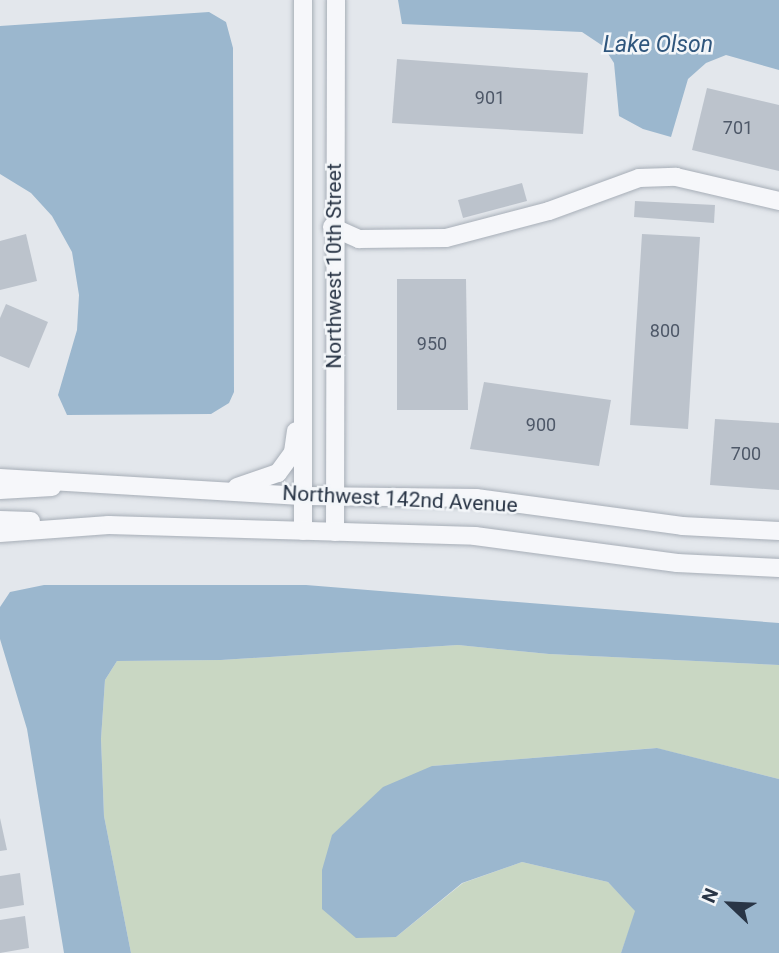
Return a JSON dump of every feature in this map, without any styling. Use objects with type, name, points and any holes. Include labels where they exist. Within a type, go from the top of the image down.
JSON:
[{"type":"street","name":"Northwest 10th Street","points":[[303,0],[303,531]]},
{"type":"street","name":"Northwest 10th Street","points":[[335,532],[337,496],[332,227],[336,0]]},
{"type":"street","points":[[332,227],[359,239],[446,238],[560,207],[639,178],[677,177],[779,201]]},
{"type":"street","points":[[230,490],[268,478],[287,464],[304,394]]},
{"type":"street","name":"Northwest 142nd Avenue","points":[[0,478],[105,481],[304,496],[476,498],[682,526],[779,531]]},
{"type":"street","name":"Northwest 142nd Avenue","points":[[0,491],[105,481]]},
{"type":"street","points":[[20,521],[21,491]]},
{"type":"street","name":"Northwest 142nd Avenue","points":[[0,520],[109,526],[475,536],[677,563],[779,568]]},
{"type":"street","name":"Northwest 142nd Avenue","points":[[0,533],[109,526]]},
{"type":"green space","points":[[458,645],[549,654],[779,665],[779,779],[656,748],[432,766],[396,937],[463,883],[522,862],[608,882],[636,911],[621,953],[131,953],[104,816],[101,739],[105,680],[117,661],[221,660]]},
{"type":"water","name":"Lake Olson","points":[[398,0],[779,0],[779,70],[726,55],[706,63],[688,79],[671,137],[643,129],[619,116],[614,63],[603,46],[582,32],[402,24]]},
{"type":"water","points":[[209,12],[226,22],[233,48],[234,392],[229,403],[211,414],[67,415],[58,395],[77,330],[79,295],[72,252],[52,216],[31,193],[0,174],[0,26]]},
{"type":"water","points":[[44,585],[306,585],[779,623],[779,665],[549,654],[458,645],[221,660],[117,661],[105,680],[101,739],[104,816],[131,953],[64,953],[27,729],[0,639],[0,607],[10,592]]},
{"type":"water","points":[[657,748],[779,779],[779,953],[621,953],[635,911],[608,882],[522,862],[462,883],[396,937],[356,938],[322,909],[322,870],[332,835],[383,787],[432,766]]},
{"type":"building","points":[[397,59],[588,73],[583,134],[392,123]]},
{"type":"building","points":[[707,88],[779,105],[779,171],[692,150]]},
{"type":"building","points":[[522,183],[527,201],[463,218],[458,200]]},
{"type":"building","points":[[635,201],[715,205],[714,223],[634,217]]},
{"type":"building","points":[[26,234],[37,281],[0,290],[0,241]]},
{"type":"building","points":[[642,234],[700,237],[688,429],[630,425]]},
{"type":"building","points":[[397,279],[466,279],[468,410],[397,410]]},
{"type":"building","points":[[6,304],[48,322],[29,368],[0,356],[0,318]]},
{"type":"building","points":[[484,382],[611,400],[599,466],[470,449]]},
{"type":"building","points":[[715,419],[779,423],[779,490],[710,485]]},
{"type":"building","points":[[0,818],[7,850],[0,851]]},
{"type":"building","points":[[20,873],[24,905],[0,909],[0,876]]},
{"type":"building","points":[[25,916],[29,948],[0,953],[0,920]]}]
